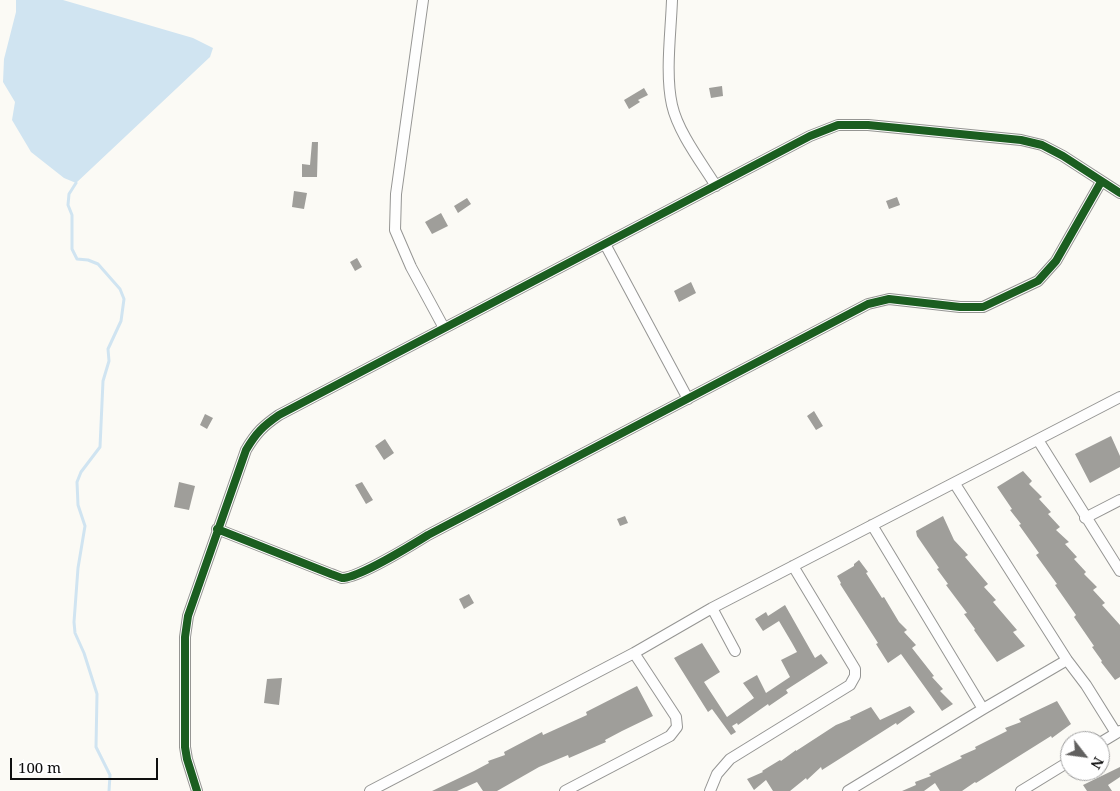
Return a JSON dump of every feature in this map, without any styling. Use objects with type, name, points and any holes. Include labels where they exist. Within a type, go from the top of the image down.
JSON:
[{"type":"street","points":[[422,0],[396,194],[396,230],[411,267],[444,328]]},
{"type":"street","points":[[672,0],[669,80],[672,106],[680,126],[716,186]]},
{"type":"street","points":[[198,791],[185,747],[185,637],[188,616],[246,450],[256,433],[279,414],[810,136],[838,126],[868,125],[1021,140],[1042,146],[1064,156],[1120,194]]},
{"type":"street","points":[[217,529],[342,578],[352,576],[868,304],[889,299],[960,307],[983,306],[1038,280],[1056,261],[1101,182]]},
{"type":"street","points":[[605,244],[688,399]]},
{"type":"street","points":[[370,791],[634,652],[712,608],[1120,397]]},
{"type":"street","points":[[1038,440],[1085,518],[1120,571]]},
{"type":"street","points":[[955,484],[1067,660],[1086,684],[1118,732]]},
{"type":"street","points":[[1085,518],[1120,500]]},
{"type":"street","points":[[872,525],[983,708]]},
{"type":"street","points":[[710,791],[718,774],[730,759],[850,685],[855,676],[855,669],[793,566]]},
{"type":"street","points":[[712,608],[735,651]]},
{"type":"street","points":[[565,791],[670,736],[677,727],[676,717],[634,652]]},
{"type":"street","points":[[848,791],[983,708],[1067,660]]},
{"type":"street","points":[[1021,791],[1060,767]]},
{"type":"water","points":[[16,0],[63,0],[193,38],[213,48],[210,57],[76,183],[64,178],[31,152],[12,120],[15,102],[3,82],[4,59],[16,12]]},
{"type":"building","points":[[722,86],[723,96],[711,98],[709,88]]},
{"type":"building","points":[[644,88],[648,95],[638,100],[640,102],[629,109],[624,100]]},
{"type":"building","points":[[312,142],[318,142],[317,177],[302,177],[302,164],[310,165]]},
{"type":"building","points":[[294,191],[307,193],[304,209],[292,207]]},
{"type":"building","points":[[897,197],[900,205],[889,209],[886,201]]},
{"type":"building","points":[[467,198],[471,204],[458,213],[454,206]]},
{"type":"building","points":[[441,213],[448,226],[432,234],[425,222]]},
{"type":"building","points":[[357,258],[362,267],[355,271],[350,262]]},
{"type":"building","points":[[691,282],[696,293],[679,302],[674,291]]},
{"type":"building","points":[[814,411],[823,426],[816,430],[807,416]]},
{"type":"building","points":[[205,414],[213,418],[207,429],[200,425]]},
{"type":"building","points":[[1111,436],[1120,456],[1120,467],[1090,483],[1075,454]]},
{"type":"building","points":[[385,439],[394,453],[384,460],[375,446]]},
{"type":"building","points":[[1023,471],[1032,481],[1029,484],[1042,497],[1039,499],[1051,512],[1048,514],[1060,527],[1056,530],[1069,542],[1065,544],[1077,557],[1074,559],[1086,572],[1084,574],[1097,587],[1093,590],[1105,603],[1102,605],[1120,625],[1120,677],[1115,680],[1101,662],[1092,647],[1094,646],[1074,617],[1076,615],[1036,555],[1039,553],[1019,525],[1021,524],[1010,510],[1012,509],[997,487]]},
{"type":"building","points":[[179,482],[195,486],[189,510],[174,507]]},
{"type":"building","points":[[362,482],[373,500],[366,504],[355,485]]},
{"type":"building","points":[[625,516],[628,523],[620,526],[617,519]]},
{"type":"building","points":[[943,516],[954,540],[968,555],[965,557],[988,584],[984,587],[996,600],[993,602],[1017,630],[1013,632],[1025,646],[997,662],[974,630],[964,614],[967,613],[946,585],[948,584],[937,569],[939,568],[917,536],[916,531]]},
{"type":"building","points":[[859,560],[882,598],[884,597],[899,622],[907,630],[904,632],[916,645],[912,648],[934,676],[932,677],[943,689],[940,691],[953,704],[942,711],[901,654],[888,663],[876,644],[878,643],[840,584],[837,576],[854,566]]},
{"type":"building","points":[[469,594],[474,603],[464,609],[459,599]]},
{"type":"building","points":[[785,605],[815,658],[821,654],[828,663],[786,690],[788,693],[769,706],[768,704],[738,725],[737,723],[732,726],[736,732],[731,735],[712,709],[708,712],[674,658],[702,643],[720,672],[704,682],[727,717],[754,698],[743,683],[757,675],[766,693],[790,677],[781,660],[797,652],[779,621],[763,631],[755,619],[766,612],[768,616]]},
{"type":"building","points":[[282,678],[279,705],[264,703],[267,679]]},
{"type":"building","points":[[637,686],[653,716],[605,740],[606,742],[569,758],[568,755],[539,767],[497,791],[483,791],[477,782],[457,791],[432,791],[489,763],[488,761],[505,755],[504,752],[542,732],[543,735],[587,715],[586,712]]},
{"type":"building","points":[[1057,701],[1071,724],[1052,738],[1051,736],[962,791],[940,791],[935,783],[924,791],[902,791],[916,785],[915,782],[931,776],[929,774],[962,758],[960,756],[976,749],[975,747],[1007,731],[1005,728],[1021,722],[1019,719]]},
{"type":"building","points":[[910,706],[915,712],[897,725],[896,723],[822,770],[821,767],[807,780],[806,778],[790,791],[773,791],[766,780],[754,790],[747,779],[763,772],[836,725],[851,719],[850,717],[871,707],[880,720]]},
{"type":"building","points":[[1120,767],[1120,777],[1108,785],[1112,791],[1087,791],[1083,785],[1091,781],[1110,781],[1110,772]]},
{"type":"waterway","points":[[76,183],[69,194],[68,205],[72,215],[72,249],[77,259],[88,260],[98,264],[120,289],[124,299],[121,321],[108,349],[109,361],[103,381],[100,447],[81,472],[77,482],[78,505],[85,526],[78,568],[74,622],[75,633],[84,653],[97,694],[96,747],[110,775],[109,791]]},
{"type":"cycle path","points":[[197,791],[185,747],[185,637],[188,616],[246,450],[260,430],[279,415],[810,136],[838,125],[868,125],[1021,140],[1042,145],[1063,156],[1120,193]]},
{"type":"cycle path","points":[[217,529],[342,578],[350,577],[868,304],[889,299],[960,307],[983,307],[1038,281],[1056,261],[1101,182]]}]
